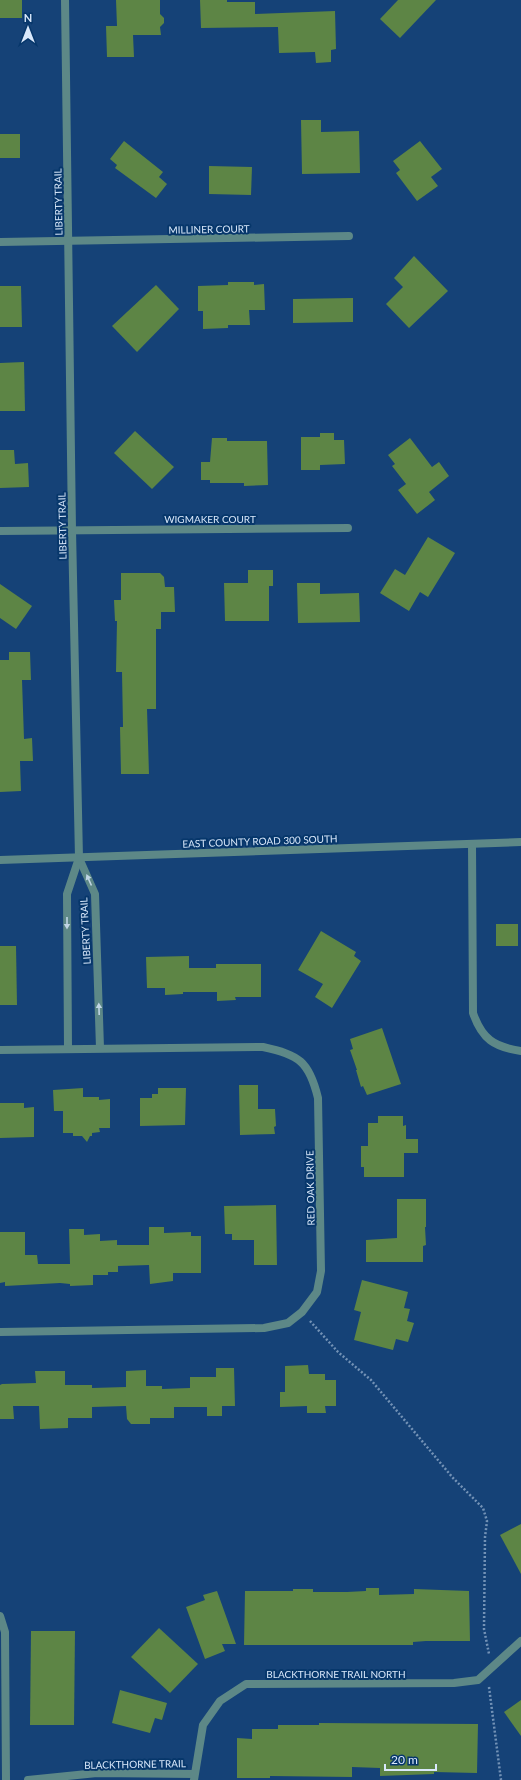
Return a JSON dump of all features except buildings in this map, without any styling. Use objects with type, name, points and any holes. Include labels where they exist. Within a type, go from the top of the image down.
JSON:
[{"type":"street","name":"LIBERTY TRAIL","points":[[65,0],[72,530],[79,858],[95,894],[100,1048]]},
{"type":"street","name":"MILLINER COURT","points":[[0,242],[349,236]]},
{"type":"street","name":"WIGMAKER COURT","points":[[0,531],[348,528]]},
{"type":"street","name":"EAST COUNTY ROAD 300 SOUTH","points":[[0,860],[521,842]]},
{"type":"street","points":[[472,844],[472,1013],[478,1028],[488,1040],[512,1050],[521,1051]]},
{"type":"street","points":[[68,1048],[66,894],[79,858]]},
{"type":"street","name":"RED OAK DRIVE","points":[[0,1050],[68,1048],[263,1047],[285,1052],[301,1061],[313,1077],[318,1098],[321,1271],[317,1292],[302,1312],[288,1323],[264,1328],[0,1332]]},
{"type":"street","points":[[0,1616],[5,1632],[6,1780]]},
{"type":"street","name":"BLACKTHORNE TRAIL NORTH","points":[[194,1777],[203,1725],[220,1701],[246,1684],[454,1683],[478,1680],[521,1641]]},
{"type":"street","name":"BLACKTHORNE TRAIL","points":[[28,1780],[97,1773],[194,1777]]},
{"type":"path","points":[[302,1312],[338,1352],[371,1380],[453,1478],[484,1508],[487,1521],[485,1537],[484,1629],[490,1669],[489,1684],[501,1780]]}]
